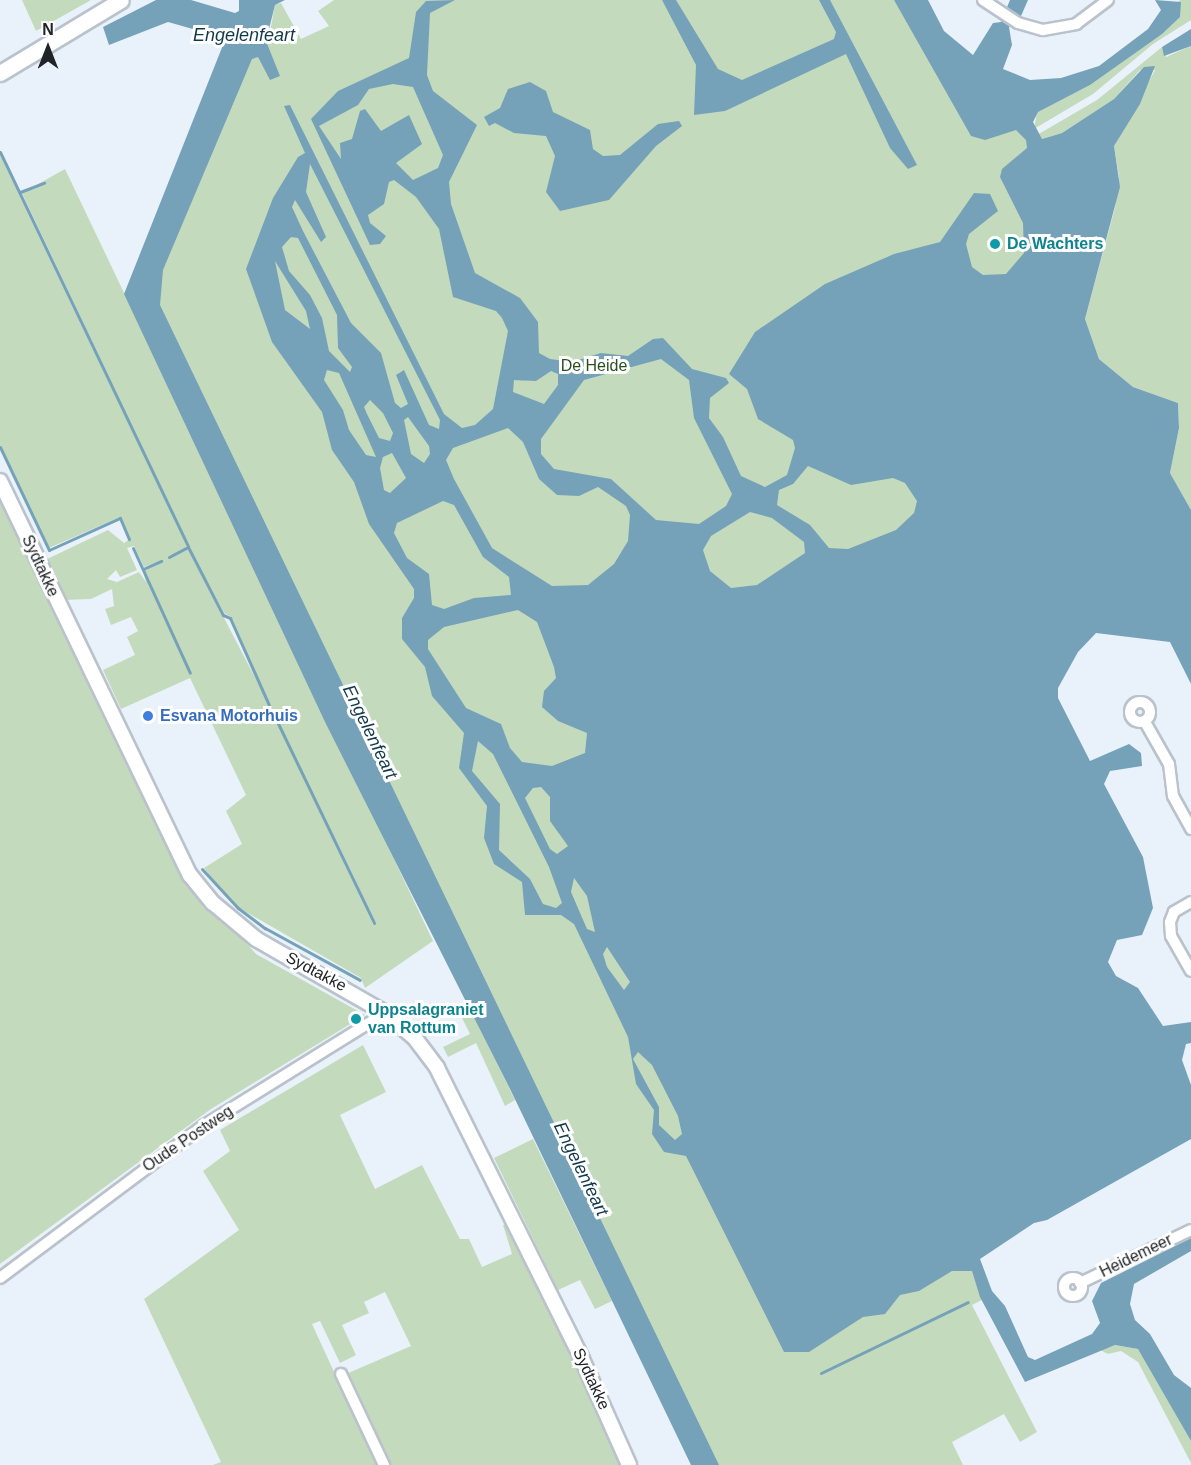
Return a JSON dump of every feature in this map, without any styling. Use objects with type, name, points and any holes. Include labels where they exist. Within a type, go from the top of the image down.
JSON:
[{"type":"main road","points":[[0,73],[121,0]]},
{"type":"street","points":[[983,0],[1001,14],[1018,23],[1059,29],[1076,24],[1108,0]]},
{"type":"street","name":"Sydtakke","points":[[0,481],[190,875],[213,903],[256,939],[385,1012],[420,1044],[453,1095],[629,1465]]},
{"type":"street","points":[[1145,722],[1169,764],[1173,796],[1191,829]]},
{"type":"street","points":[[1191,902],[1174,912],[1170,922],[1171,936],[1191,971]]},
{"type":"street","name":"Oude Postweg","points":[[0,1278],[203,1126],[385,1012]]},
{"type":"street","name":"Heidemeer","points":[[1080,1283],[1191,1230]]},
{"type":"street","points":[[341,1374],[384,1465]]},
{"type":"green space","points":[[22,0],[91,0],[36,31]]},
{"type":"green space","name":"De Heide","points":[[334,0],[916,0],[961,77],[1024,118],[1055,207],[970,1255],[986,1298],[972,1305],[1037,1432],[1020,1442],[1004,1414],[952,1442],[963,1465],[717,1465],[157,304],[160,269],[249,55],[267,48],[275,5],[281,3],[301,39],[329,26],[318,11]]},
{"type":"green space","points":[[1180,0],[1191,0],[1191,20],[1153,44],[1093,94],[1034,129],[1037,112],[1090,85]]},
{"type":"green space","points":[[1191,46],[1191,510],[1170,473],[1179,428],[1178,403],[1133,387],[1099,359],[1085,319],[1115,208],[1119,177],[1114,146],[1155,70],[1140,70],[1114,99],[1062,133],[1042,139],[1037,135],[1097,100],[1162,47],[1166,57]]},
{"type":"green space","points":[[0,155],[187,546],[169,558],[188,549],[270,706],[231,617],[224,613],[189,547],[22,193],[65,169],[433,941],[365,988],[361,978],[239,908],[217,886],[204,868],[242,844],[226,811],[246,795],[190,678],[121,709],[103,670],[135,655],[127,637],[138,631],[131,617],[111,625],[105,609],[114,606],[112,589],[91,599],[62,600],[43,561],[108,530],[124,543],[130,539],[120,517],[49,548],[0,445]],"holes":[[[134,546],[144,567],[162,561],[143,571],[146,582],[139,572],[117,582],[107,579],[116,570],[120,577],[137,570],[127,548]],[[273,712],[354,877],[375,925],[373,924]]]},
{"type":"green space","points":[[0,494],[179,867],[256,954],[365,1015],[211,1109],[0,1264]]},
{"type":"green space","points":[[456,1006],[469,1006],[515,1100],[505,1106],[476,1043],[448,1057],[443,1047],[470,1034]]},
{"type":"green space","points":[[363,1045],[386,1092],[340,1115],[375,1189],[422,1165],[460,1239],[469,1239],[482,1267],[512,1254],[503,1225],[512,1224],[624,1465],[389,1465],[346,1374],[411,1346],[385,1292],[364,1302],[369,1313],[342,1325],[356,1355],[340,1363],[320,1321],[312,1324],[377,1465],[213,1465],[221,1462],[144,1299],[239,1230],[203,1171],[230,1151],[220,1130]]},
{"type":"green space","points":[[533,1139],[612,1301],[595,1309],[580,1280],[558,1290],[494,1158]]},
{"type":"green space","points":[[1115,1345],[1138,1349],[1148,1362],[1191,1441],[1191,1463],[1138,1362],[1121,1351],[1108,1354],[1100,1350]]},
{"type":"water","name":"Engelenfeart","points":[[156,0],[191,0],[235,13],[239,11],[239,0],[285,0],[275,5],[266,41],[280,76],[270,80],[258,57],[252,59],[163,270],[160,305],[719,1465],[691,1465],[512,1093],[326,724],[124,294],[223,45],[214,35],[168,22],[109,45],[103,27]]},
{"type":"water","points":[[455,0],[430,13],[427,75],[433,91],[477,125],[449,182],[451,204],[475,273],[520,298],[538,322],[539,353],[550,359],[572,362],[601,353],[628,356],[653,339],[663,338],[692,369],[726,378],[729,383],[710,398],[709,418],[723,437],[741,476],[765,487],[787,475],[795,448],[793,440],[758,419],[747,389],[729,374],[755,332],[825,284],[894,254],[940,242],[974,193],[990,194],[998,211],[969,234],[966,244],[972,267],[983,275],[1006,274],[1024,253],[1023,223],[1000,177],[1002,169],[1027,148],[1026,140],[1016,130],[985,140],[971,136],[894,0],[928,0],[944,31],[973,55],[993,23],[1001,22],[1010,0],[1028,0],[1021,16],[1015,17],[1009,27],[1012,45],[1003,69],[1030,80],[1061,78],[1099,66],[1148,29],[1161,10],[1155,0],[1181,2],[1180,17],[1162,34],[1090,85],[1038,112],[1033,122],[1042,139],[1062,133],[1114,99],[1144,67],[1155,66],[1140,104],[1114,146],[1120,187],[1085,319],[1099,359],[1133,387],[1178,403],[1179,428],[1170,473],[1191,510],[1191,684],[1170,642],[1096,633],[1078,652],[1058,688],[1058,698],[1090,761],[1129,744],[1141,753],[1142,766],[1110,771],[1104,784],[1143,857],[1153,908],[1142,935],[1117,940],[1108,962],[1116,976],[1138,988],[1163,1026],[1191,1022],[1191,1043],[1186,1044],[1182,1060],[1191,1085],[1191,1139],[1047,1220],[1034,1223],[980,1259],[992,1291],[1005,1306],[1028,1357],[1035,1360],[1092,1334],[1100,1323],[1092,1301],[1101,1283],[1191,1238],[1191,1251],[1134,1284],[1130,1304],[1135,1320],[1150,1334],[1174,1375],[1191,1388],[1191,1441],[1138,1349],[1115,1345],[1025,1382],[980,1297],[972,1271],[952,1271],[919,1291],[900,1295],[885,1314],[863,1317],[809,1352],[784,1352],[686,1156],[664,1152],[652,1134],[654,1110],[636,1084],[628,1037],[574,924],[561,915],[525,915],[522,882],[494,864],[484,838],[487,806],[459,768],[464,733],[432,696],[425,667],[402,639],[402,618],[414,598],[414,589],[369,524],[354,482],[332,450],[322,412],[272,342],[246,269],[273,198],[298,157],[305,153],[284,106],[290,105],[444,414],[462,428],[475,425],[493,409],[508,331],[502,318],[496,311],[453,297],[439,229],[416,197],[394,180],[389,182],[384,204],[368,215],[370,223],[386,236],[380,244],[370,245],[311,119],[338,91],[409,58],[416,12],[426,1]],"holes":[[[393,84],[413,87],[443,155],[438,168],[413,180],[396,163],[422,144],[409,115],[381,131],[365,109],[360,111],[352,139],[340,143],[341,159],[319,126],[358,105],[369,89]],[[310,164],[440,420],[439,429],[429,425],[404,370],[396,375],[408,404],[401,408],[395,403],[381,353],[351,323],[292,207],[295,200],[321,242],[326,237],[306,192]],[[291,237],[298,238],[337,315],[338,348],[352,367],[350,372],[329,351],[322,318],[310,295],[289,271],[282,247]],[[275,261],[306,311],[310,329],[285,310]],[[661,359],[689,380],[694,418],[732,494],[726,506],[699,524],[656,520],[611,479],[554,469],[541,454],[541,439],[584,380]],[[327,370],[339,373],[376,457],[366,455],[349,430],[343,410],[324,380]],[[551,371],[558,374],[558,385],[544,404],[513,392],[514,380],[536,381]],[[370,400],[383,413],[393,433],[390,441],[379,438],[364,407]],[[408,417],[429,446],[430,454],[424,463],[411,454],[404,420]],[[508,428],[523,442],[539,479],[557,495],[579,496],[598,487],[626,506],[630,515],[628,541],[614,564],[588,585],[552,586],[492,548],[446,460],[453,448]],[[392,453],[406,478],[390,493],[384,490],[380,468],[383,457]],[[808,466],[851,485],[893,478],[905,483],[917,501],[914,513],[896,530],[848,549],[829,548],[810,525],[777,505],[779,490],[793,484]],[[443,501],[454,505],[483,557],[509,577],[511,595],[474,598],[444,609],[432,605],[429,574],[407,558],[394,533],[397,523]],[[750,512],[772,518],[804,542],[805,553],[757,585],[731,588],[710,571],[703,550],[711,536]],[[518,610],[537,622],[554,667],[556,678],[544,691],[542,707],[558,721],[587,733],[585,753],[552,766],[522,762],[510,748],[501,724],[466,708],[428,649],[428,640],[444,627]],[[478,741],[493,754],[549,867],[562,903],[556,908],[543,904],[530,879],[499,850],[500,804],[472,771]],[[541,787],[550,797],[550,821],[568,846],[557,854],[550,849],[525,798],[533,788]],[[574,878],[587,896],[595,932],[587,929],[571,892]],[[607,947],[630,982],[624,990],[607,967],[603,954]],[[638,1052],[652,1065],[678,1116],[682,1134],[675,1140],[659,1125],[659,1107],[633,1059]]]},
{"type":"water","points":[[662,0],[676,0],[718,69],[742,80],[834,39],[836,32],[819,0],[830,0],[917,165],[908,169],[890,148],[846,54],[725,111],[694,115],[696,65]]},
{"type":"water","points":[[1191,29],[1191,46],[1164,56],[1162,47]]},
{"type":"water","points":[[530,82],[546,91],[553,112],[590,130],[593,149],[603,156],[620,155],[658,124],[679,121],[682,126],[656,146],[609,200],[560,211],[546,192],[555,156],[546,136],[514,133],[495,123],[489,126],[484,117],[500,108],[508,89]]},
{"type":"waterway","points":[[0,152],[188,547],[223,615],[230,618],[269,705]]},
{"type":"waterway","points":[[20,192],[44,183]]},
{"type":"waterway","points":[[0,447],[49,550],[120,518],[129,539]]},
{"type":"waterway","points":[[169,557],[188,547]]},
{"type":"waterway","points":[[133,548],[190,673]]},
{"type":"waterway","points":[[143,569],[161,561]]},
{"type":"waterway","points":[[273,713],[374,923]]},
{"type":"waterway","points":[[202,869],[238,908],[265,928],[360,980]]},
{"type":"waterway","points":[[821,1373],[968,1302]]},
{"type":"place","name":"De Wachters","points":[[995,244]]},
{"type":"place","name":"Esvana Motorhuis","points":[[148,716]]},
{"type":"place","name":"Uppsalagraniet van Rottum","points":[[356,1019]]}]
